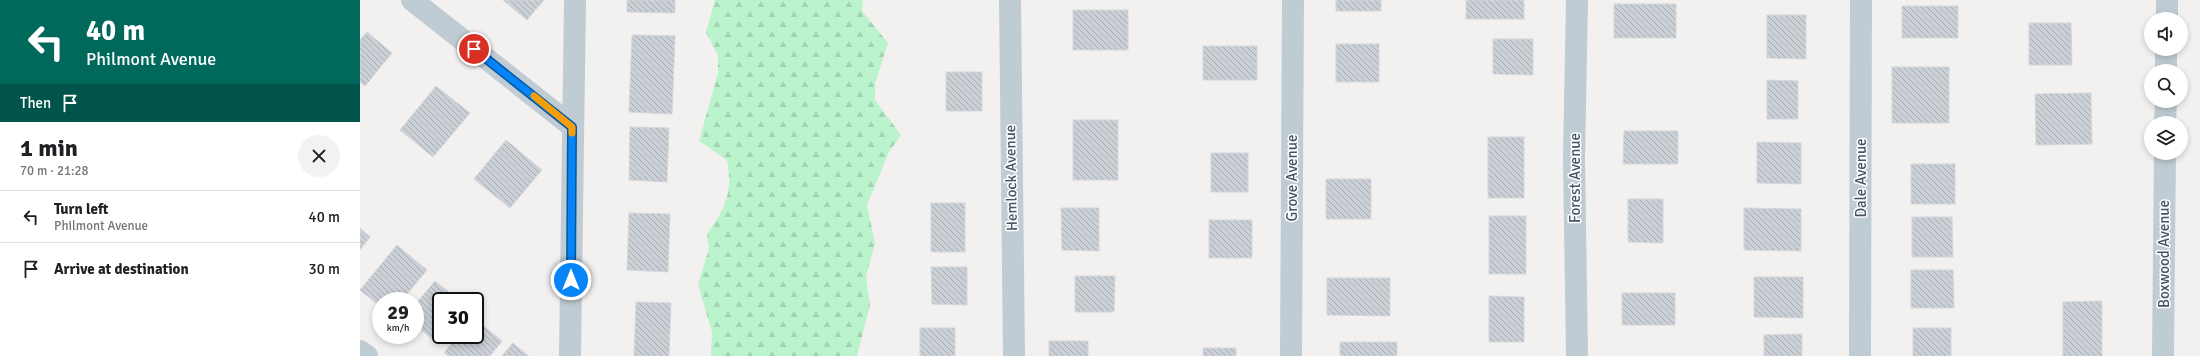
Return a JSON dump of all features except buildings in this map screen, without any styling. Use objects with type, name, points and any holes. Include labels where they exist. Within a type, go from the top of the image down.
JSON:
[{"type":"street","points":[[412,0],[572,127]]},
{"type":"street","points":[[570,356],[572,127],[575,0]]},
{"type":"street","name":"Hemlock Avenue","points":[[1010,0],[1014,356]]},
{"type":"street","name":"Grove Avenue","points":[[1291,356],[1293,0]]},
{"type":"street","name":"Forest Avenue","points":[[1577,356],[1574,158],[1578,0]]},
{"type":"street","name":"Dale Avenue","points":[[1860,356],[1861,0]]},
{"type":"street","points":[[2167,0],[2167,12]]},
{"type":"street","name":"Boxwood Avenue","points":[[2164,356],[2165,160]]},
{"type":"street","points":[[360,351],[367,356]]},
{"type":"green space","points":[[715,0],[863,0],[862,11],[888,43],[875,84],[875,100],[901,135],[889,152],[867,205],[875,243],[866,277],[870,305],[857,356],[711,356],[712,332],[698,285],[709,248],[707,234],[723,208],[729,181],[727,160],[699,141],[718,73],[718,56],[706,32]]},
{"type":"slow traffic","points":[[534,96],[572,127],[572,133]]},
{"type":"route","points":[[474,49],[572,127],[571,280]]}]
